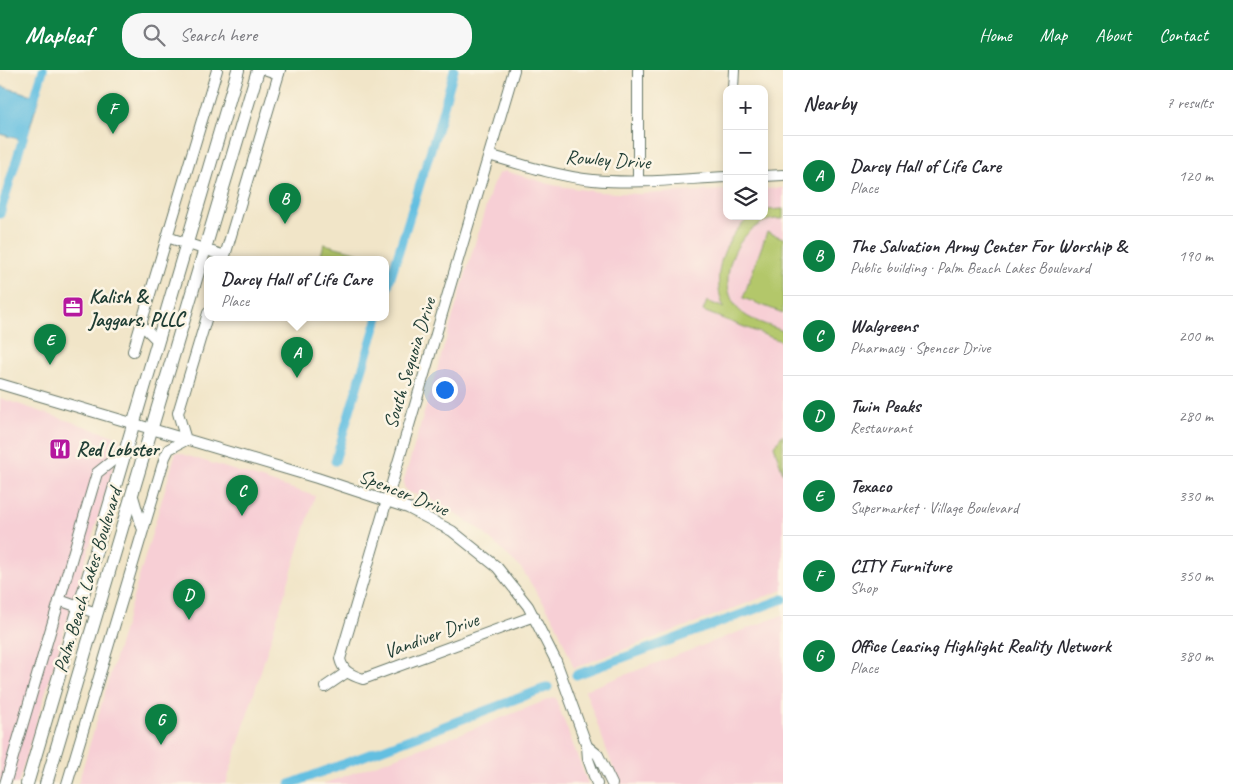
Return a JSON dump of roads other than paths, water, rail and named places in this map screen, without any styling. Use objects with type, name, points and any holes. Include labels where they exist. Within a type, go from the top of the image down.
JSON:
[{"type":"main road","name":"Palm Beach Lakes Boulevard","points":[[27,784],[238,70]]},
{"type":"main road","name":"Palm Beach Lakes Boulevard","points":[[46,784],[258,70]]},
{"type":"street","points":[[133,351],[217,70]]},
{"type":"street","points":[[226,256],[280,72],[267,70]]},
{"type":"street","name":"South Sequoia Drive","points":[[344,670],[340,659],[514,70]]},
{"type":"street","points":[[638,70],[638,181]]},
{"type":"street","points":[[734,70],[734,85]]},
{"type":"street","name":"Rowley Drive","points":[[489,156],[567,176],[591,180],[638,181],[723,178]]},
{"type":"street","points":[[768,176],[783,175]]},
{"type":"street","points":[[167,237],[220,256]]},
{"type":"street","points":[[67,784],[167,453],[176,444],[186,440],[178,413],[205,321]]},
{"type":"street","points":[[140,327],[146,329],[158,341]]},
{"type":"street","name":"Spencer Drive","points":[[0,384],[317,478],[386,501],[430,519],[479,551],[513,586],[534,616],[556,661],[588,746],[588,760],[597,784]]},
{"type":"street","points":[[5,784],[97,473],[126,450]]},
{"type":"street","points":[[132,493],[143,528]]},
{"type":"street","points":[[59,600],[96,614]]},
{"type":"street","name":"Vandiver Drive","points":[[344,670],[363,679],[534,616]]},
{"type":"street","points":[[325,687],[344,670]]},
{"type":"street","name":"Spencer Drive","points":[[588,746],[598,755],[612,784]]},
{"type":"water","points":[[0,86],[39,97],[26,141],[0,134]]},
{"type":"waterway","points":[[32,106],[43,70]]},
{"type":"waterway","points":[[389,282],[454,70]]},
{"type":"waterway","points":[[0,214],[26,128]]},
{"type":"waterway","points":[[335,461],[377,321]]},
{"type":"waterway","points":[[576,675],[783,599]]},
{"type":"waterway","points":[[290,784],[548,687]]},
{"type":"place","name":"CITY Furniture","points":[[113,134]]},
{"type":"place","name":"The Salvation Army Center For Worship &","points":[[285,224]]},
{"type":"place","name":"Kalish & Jaggars, PLLC","points":[[73,307]]},
{"type":"place","name":"Texaco","points":[[50,365]]},
{"type":"place","name":"Darcy Hall of Life Care","points":[[297,378]]},
{"type":"place","name":"Red Lobster","points":[[60,449]]},
{"type":"place","name":"Walgreens","points":[[242,516]]},
{"type":"place","name":"Twin Peaks","points":[[189,620]]},
{"type":"place","name":"Office Leasing Highlight Reality Network","points":[[161,745]]}]
